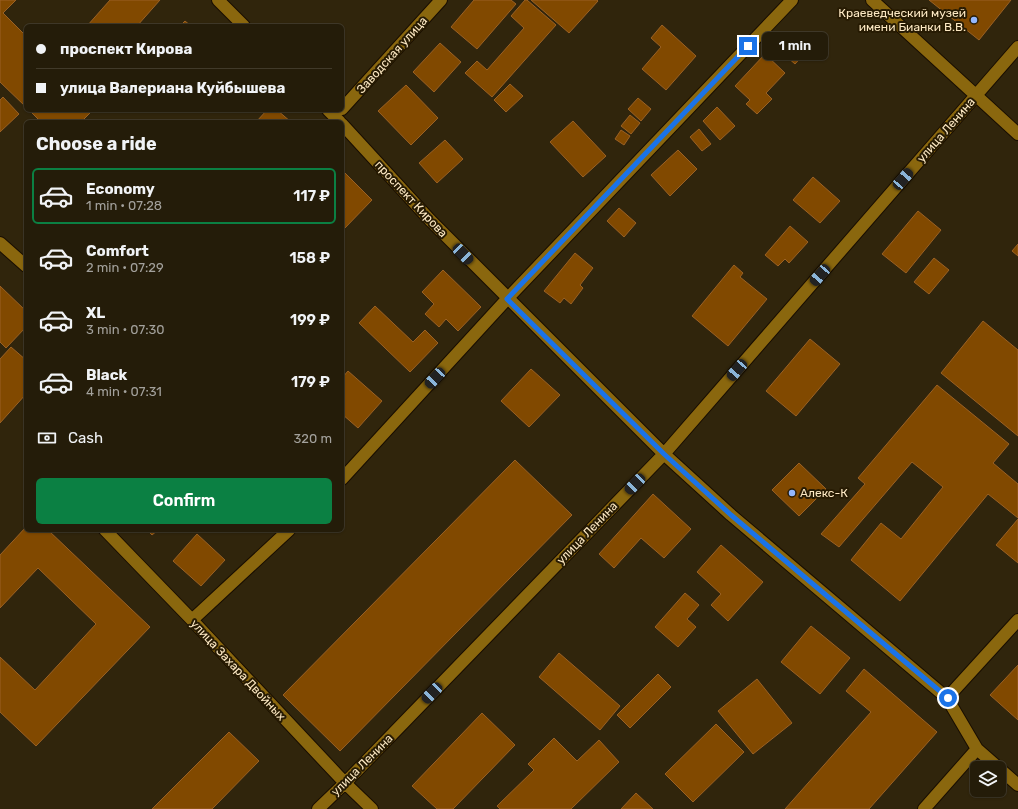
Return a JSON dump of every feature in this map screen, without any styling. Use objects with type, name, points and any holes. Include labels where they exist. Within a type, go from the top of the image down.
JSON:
[{"type":"street","points":[[218,0],[242,24]]},
{"type":"street","name":"Заводская улица","points":[[344,108],[441,0]]},
{"type":"street","points":[[344,477],[507,299],[792,0]]},
{"type":"street","points":[[872,0],[1018,134]]},
{"type":"street","name":"улица Ленина","points":[[318,809],[664,454],[1018,47]]},
{"type":"street","name":"проспект Кирова","points":[[344,124],[430,220],[507,299],[664,454],[731,515],[948,698],[977,749],[1018,784]]},
{"type":"street","points":[[0,243],[24,264]]},
{"type":"street","name":"улица Захара Двойных","points":[[107,532],[345,783],[372,809]]},
{"type":"street","points":[[192,620],[287,532]]},
{"type":"street","points":[[948,698],[1018,620]]},
{"type":"street","points":[[924,809],[977,749]]},
{"type":"building","points":[[0,0],[16,0],[3,13],[24,34],[24,105],[0,82]]},
{"type":"building","points":[[110,0],[160,0],[139,24],[89,24]]},
{"type":"building","points":[[474,0],[511,0],[516,4],[477,49],[451,27]]},
{"type":"building","points":[[525,0],[527,0],[556,25],[492,97],[465,73],[477,61],[487,70],[524,28],[511,16]]},
{"type":"building","points":[[531,0],[597,0],[598,1],[569,33]]},
{"type":"building","name":"Краеведческий музей имени Бианки В.В.","points":[[929,0],[1011,0],[979,40]]},
{"type":"building","points":[[662,25],[696,56],[666,90],[642,69],[661,47],[651,38]]},
{"type":"building","points":[[440,43],[461,62],[434,92],[413,72]]},
{"type":"building","points":[[798,45],[806,52],[795,64],[787,57]]},
{"type":"building","points":[[765,54],[785,73],[766,93],[772,99],[757,114],[746,104],[750,100],[735,86]]},
{"type":"building","points":[[510,84],[523,96],[506,112],[494,100]]},
{"type":"building","points":[[406,85],[438,118],[411,145],[378,111]]},
{"type":"building","points":[[3,97],[19,114],[0,132],[0,100]]},
{"type":"building","points":[[638,98],[651,109],[641,121],[628,109]]},
{"type":"building","points":[[717,107],[735,126],[720,140],[703,121]]},
{"type":"building","points":[[31,112],[91,112],[83,120],[39,120]]},
{"type":"building","points":[[265,112],[279,112],[289,120],[258,120]]},
{"type":"building","points":[[630,115],[640,123],[631,134],[621,126]]},
{"type":"building","points":[[573,121],[606,156],[583,177],[550,142]]},
{"type":"building","points":[[699,129],[711,144],[702,151],[690,137]]},
{"type":"building","points":[[621,130],[630,136],[624,145],[615,139]]},
{"type":"building","points":[[445,140],[463,159],[437,183],[419,163]]},
{"type":"building","points":[[678,150],[697,169],[670,196],[651,175]]},
{"type":"building","points":[[344,172],[372,200],[344,229]]},
{"type":"building","points":[[813,177],[840,201],[820,223],[793,200]]},
{"type":"building","points":[[619,208],[636,223],[624,237],[607,221]]},
{"type":"building","points":[[918,211],[941,230],[906,273],[882,254]]},
{"type":"building","points":[[790,226],[808,242],[789,263],[785,259],[778,266],[765,255]]},
{"type":"building","points":[[1018,244],[1018,256],[1012,251]]},
{"type":"building","points":[[575,253],[593,268],[580,285],[583,288],[571,304],[564,298],[560,303],[544,291]]},
{"type":"building","points":[[934,258],[949,270],[929,294],[914,282]]},
{"type":"building","points":[[734,265],[743,273],[740,277],[767,299],[728,346],[692,316]]},
{"type":"building","points":[[443,270],[481,307],[458,331],[446,319],[439,327],[425,314],[434,304],[422,292]]},
{"type":"building","points":[[0,286],[24,309],[24,329],[6,348],[0,342]]},
{"type":"building","points":[[375,306],[413,342],[425,330],[438,343],[410,372],[359,323]]},
{"type":"building","points":[[983,321],[1018,350],[1018,436],[941,373]]},
{"type":"building","points":[[810,339],[840,364],[796,416],[766,391]]},
{"type":"building","points":[[11,347],[24,358],[24,396],[0,423],[0,359]]},
{"type":"building","points":[[531,369],[560,395],[529,427],[501,401]]},
{"type":"building","points":[[348,371],[382,401],[358,428],[344,416],[344,376]]},
{"type":"building","points":[[937,385],[1009,444],[993,463],[1018,484],[1018,518],[988,494],[900,601],[851,560],[881,523],[901,539],[943,487],[912,462],[839,547],[821,534],[865,484],[858,478]]},
{"type":"building","points":[[515,460],[572,515],[340,751],[283,695]]},
{"type":"building","points":[[799,463],[826,489],[799,516],[772,490]]},
{"type":"building","points":[[653,494],[691,529],[664,558],[641,538],[614,568],[599,554]]},
{"type":"building","points":[[1018,519],[1018,563],[996,545]]},
{"type":"building","points":[[24,529],[24,532],[50,532],[150,627],[36,746],[0,712],[0,657],[35,690],[96,624],[38,568],[0,608],[0,555]]},
{"type":"building","points":[[197,534],[225,560],[201,586],[173,561]]},
{"type":"building","points":[[721,545],[763,582],[728,621],[711,605],[721,594],[697,572]]},
{"type":"building","points":[[685,593],[699,605],[687,619],[696,627],[678,647],[655,627]]},
{"type":"building","points":[[811,626],[850,658],[820,694],[781,662]]},
{"type":"building","points":[[559,653],[620,706],[600,730],[539,677]]},
{"type":"building","points":[[1018,665],[1018,720],[990,695]]},
{"type":"building","points":[[864,669],[937,732],[869,809],[785,809],[871,712],[846,691]]},
{"type":"building","points":[[658,674],[671,687],[630,728],[617,715]]},
{"type":"building","points":[[757,679],[792,723],[753,754],[718,711]]},
{"type":"building","points":[[482,713],[515,745],[453,809],[437,809],[412,786]]},
{"type":"building","points":[[716,724],[744,752],[693,802],[665,774]]},
{"type":"building","points":[[229,732],[259,761],[212,809],[152,809]]},
{"type":"building","points":[[554,738],[577,761],[599,740],[619,762],[571,809],[500,809],[497,806],[534,770],[528,764]]},
{"type":"building","points":[[636,793],[653,809],[621,809]]},
{"type":"place","name":"Краеведческий музей имени Бианки В.В.","points":[[974,20]]},
{"type":"place","name":"Алекс-К","points":[[792,493]]},
{"type":"route","points":[[748,46],[507,299],[664,454],[731,515],[948,698]]}]
